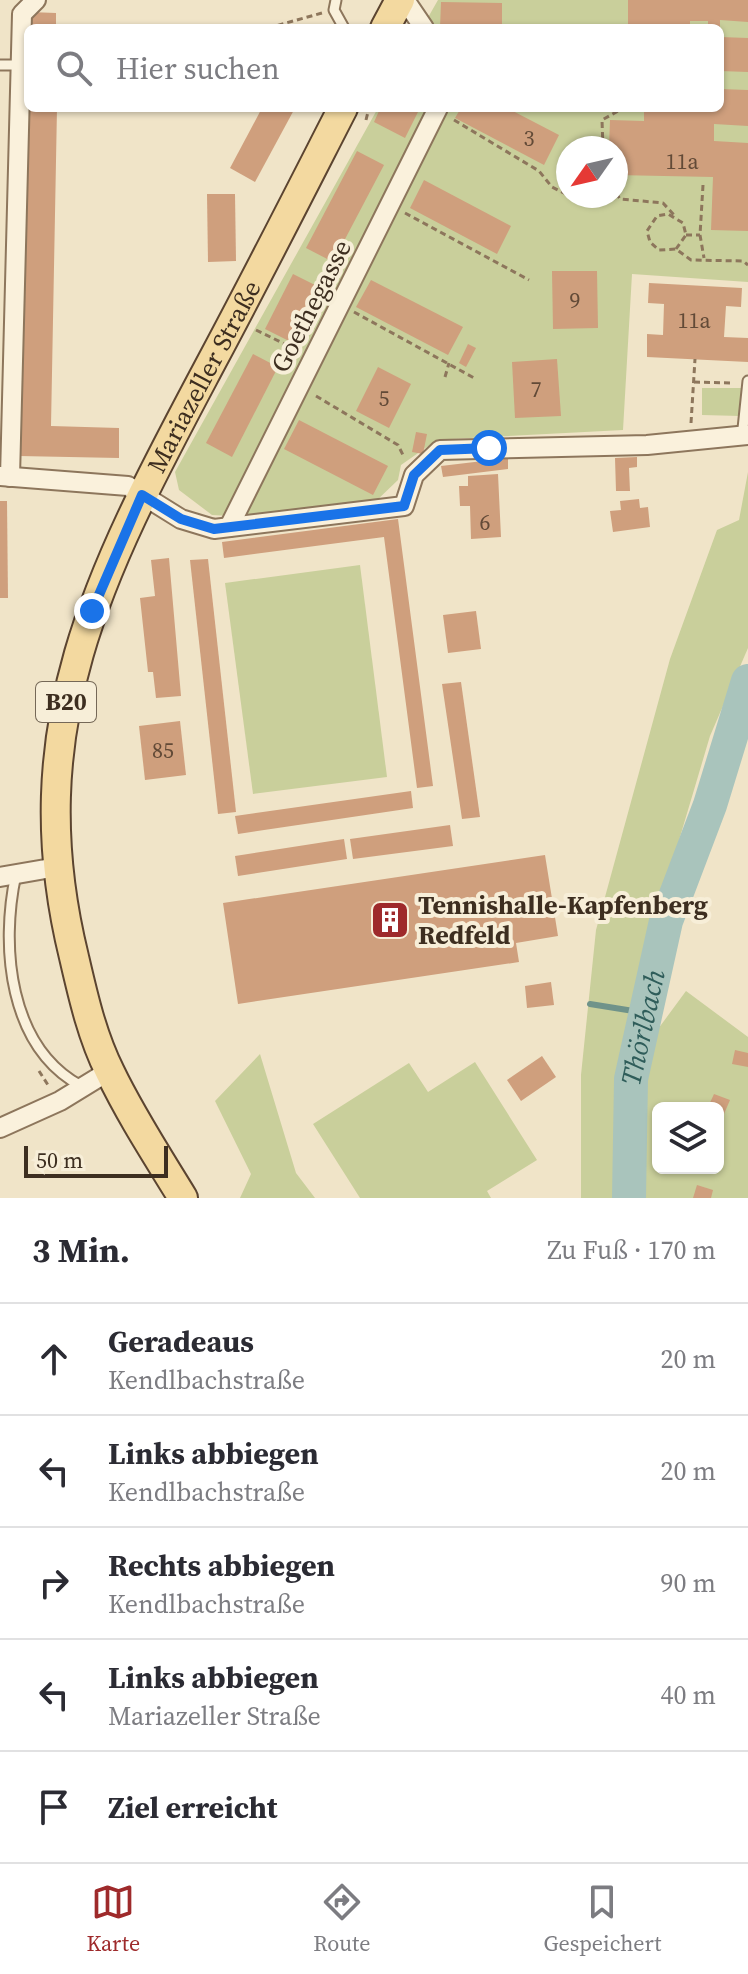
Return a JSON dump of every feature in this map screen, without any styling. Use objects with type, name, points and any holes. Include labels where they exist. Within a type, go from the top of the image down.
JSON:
[{"type":"main road","points":[[388,24],[403,0]]},
{"type":"main road","name":"Mariazeller Straße","points":[[183,1198],[109,1071],[87,1014],[64,916],[57,867],[55,775],[69,682],[92,611],[142,495],[341,112]]},
{"type":"street","points":[[36,0],[22,14],[5,476],[128,486],[181,519],[203,527],[229,527],[404,506],[414,475],[440,450],[647,445],[745,436]]},
{"type":"street","points":[[403,0],[421,24]]},
{"type":"street","name":"Goethegasse","points":[[229,527],[436,112]]},
{"type":"street","points":[[8,876],[57,867]]},
{"type":"street","points":[[0,1128],[60,1101],[109,1071]]},
{"type":"lane","points":[[335,5],[342,24]]},
{"type":"lane","points":[[0,65],[21,65]]},
{"type":"lane","points":[[745,436],[747,382]]},
{"type":"lane","points":[[8,876],[5,931],[11,984],[42,1053],[59,1074],[81,1086]]},
{"type":"path","points":[[280,24],[335,5]]},
{"type":"path","points":[[442,112],[539,171],[556,189]]},
{"type":"path","points":[[603,136],[602,120],[616,112]]},
{"type":"path","points":[[703,185],[700,235],[704,258]]},
{"type":"path","points":[[628,200],[663,203],[683,223],[686,235],[676,249],[665,252],[653,247],[647,231],[657,216],[674,215]]},
{"type":"path","points":[[391,205],[529,280]]},
{"type":"path","points":[[686,235],[700,235]]},
{"type":"path","points":[[676,249],[691,260],[743,261],[748,265]]},
{"type":"path","points":[[341,305],[476,379]]},
{"type":"path","points":[[235,319],[314,359]]},
{"type":"path","points":[[692,399],[695,359]]},
{"type":"path","points":[[445,377],[449,363]]},
{"type":"path","points":[[693,382],[747,382]]},
{"type":"path","points":[[299,386],[398,445],[414,475]]},
{"type":"green space","points":[[438,0],[748,0],[748,282],[632,274],[623,430],[434,442],[401,465],[398,480],[374,503],[248,517],[212,515],[179,490],[175,472],[376,112],[724,112],[724,24],[424,24]]},
{"type":"green space","points":[[702,388],[741,388],[740,416],[702,415]]},
{"type":"green space","points":[[748,472],[748,648],[710,736],[644,958],[617,1080],[616,1198],[581,1198],[581,1075],[596,930],[670,659],[717,530],[739,520]]},
{"type":"green space","points":[[360,565],[387,777],[253,794],[225,583]]},
{"type":"green space","points":[[686,991],[748,1037],[748,1198],[640,1198],[647,1044]]},
{"type":"green space","points":[[260,1054],[296,1173],[315,1198],[240,1198],[251,1174],[215,1101]]},
{"type":"green space","points":[[475,1062],[537,1160],[487,1191],[491,1198],[360,1198],[313,1124],[409,1063],[428,1092]]},
{"type":"building","points":[[628,0],[748,0],[748,22],[720,20],[720,24],[690,21],[690,24],[628,24]]},
{"type":"building","points":[[441,2],[502,3],[502,24],[440,24]]},
{"type":"building","points":[[30,12],[56,13],[56,24],[30,24]]},
{"type":"building","points":[[724,37],[748,38],[748,72],[724,71]]},
{"type":"building","points":[[724,89],[748,90],[748,126],[714,124],[714,141],[748,143],[748,231],[711,230],[713,177],[628,175],[628,136],[609,136],[610,120],[644,121],[644,112],[724,112]]},
{"type":"building","points":[[26,112],[57,112],[51,426],[119,428],[119,458],[19,456]]},
{"type":"building","points":[[260,112],[293,112],[255,182],[230,168]]},
{"type":"building","points":[[379,112],[418,112],[405,138],[374,122]]},
{"type":"building","points":[[459,112],[515,112],[559,135],[544,165],[455,118]]},
{"type":"building","points":[[357,151],[384,165],[333,262],[306,248]]},
{"type":"building","points":[[424,180],[511,226],[497,254],[410,208]]},
{"type":"building","points":[[207,194],[235,194],[236,261],[208,262]]},
{"type":"building","points":[[552,271],[597,271],[598,328],[553,329]]},
{"type":"building","points":[[293,274],[327,291],[299,346],[265,329]]},
{"type":"building","points":[[371,280],[463,327],[448,355],[356,307]]},
{"type":"building","points":[[649,283],[742,288],[741,307],[726,306],[724,337],[748,338],[748,362],[647,357],[647,334],[663,335],[664,304],[648,303]]},
{"type":"building","points":[[468,344],[476,348],[466,367],[459,363]]},
{"type":"building","points":[[253,354],[278,367],[232,457],[206,443]]},
{"type":"building","points":[[557,359],[561,416],[515,418],[512,362]]},
{"type":"building","points":[[378,367],[411,384],[389,428],[356,411]]},
{"type":"building","points":[[299,420],[388,466],[373,495],[284,449]]},
{"type":"building","points":[[416,432],[427,434],[423,454],[412,452]]},
{"type":"building","points":[[637,457],[637,467],[629,468],[630,491],[616,491],[615,458]]},
{"type":"building","points":[[508,458],[508,469],[443,477],[441,466]]},
{"type":"building","points":[[498,474],[501,537],[471,539],[470,506],[460,506],[459,486],[468,486],[468,476]]},
{"type":"building","points":[[639,499],[640,508],[648,507],[650,527],[613,532],[610,511],[621,510],[620,501]]},
{"type":"building","points":[[0,501],[7,501],[8,598],[0,598]]},
{"type":"building","points":[[398,519],[433,786],[417,788],[384,537],[224,558],[222,542]]},
{"type":"building","points":[[169,558],[181,696],[156,698],[153,672],[148,672],[140,598],[155,596],[151,560]]},
{"type":"building","points":[[208,559],[236,812],[218,814],[190,560]]},
{"type":"building","points":[[476,611],[481,649],[448,653],[443,615]]},
{"type":"building","points":[[461,682],[480,817],[462,819],[442,684]]},
{"type":"building","points":[[180,721],[186,775],[145,780],[139,726]]},
{"type":"building","points":[[411,791],[413,808],[238,834],[235,816]]},
{"type":"building","points":[[450,825],[453,846],[353,859],[350,839]]},
{"type":"building","points":[[344,839],[347,859],[238,876],[235,856]]},
{"type":"building","name":"Tennishalle-Kapfenberg Redfeld","points":[[545,855],[558,936],[516,943],[519,962],[238,1004],[223,903]]},
{"type":"building","points":[[551,982],[554,1005],[527,1008],[525,986]]},
{"type":"building","points":[[735,1050],[748,1053],[748,1067],[732,1064]]},
{"type":"building","points":[[542,1056],[556,1077],[521,1101],[507,1080]]},
{"type":"building","points":[[714,1094],[730,1100],[724,1114],[724,1102],[710,1102]]},
{"type":"building","points":[[697,1185],[713,1190],[711,1198],[693,1198]]},
{"type":"waterway","name":"Thörlbach","points":[[629,1198],[631,1079],[666,921],[710,805],[748,681]]},
{"type":"waterway","points":[[590,1004],[646,1013]]},
{"type":"place","name":"Tennishalle-Kapfenberg Redfeld","points":[[390,920]]},
{"type":"route","points":[[92,611],[142,495],[181,519],[214,529],[404,506],[414,475],[440,450],[489,448]]}]
